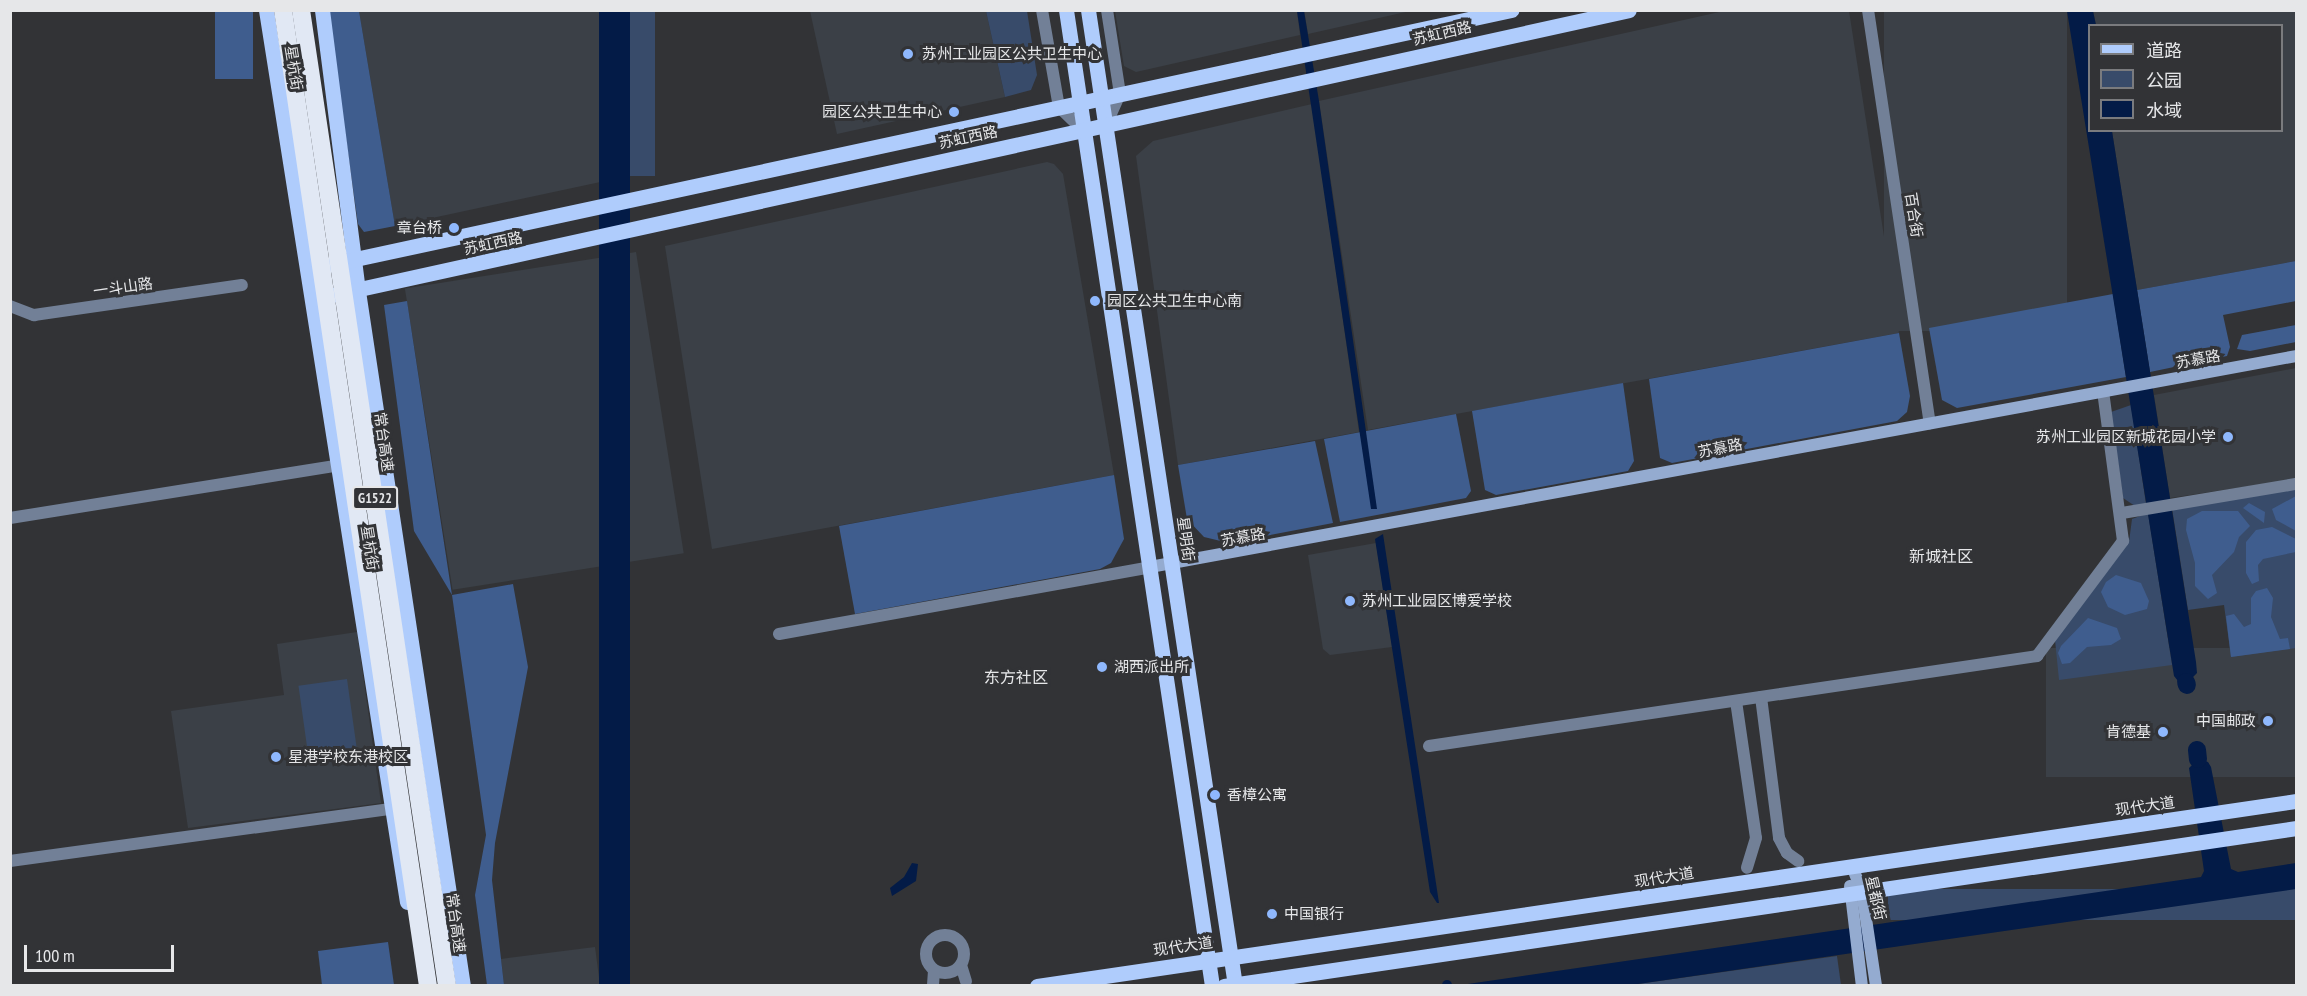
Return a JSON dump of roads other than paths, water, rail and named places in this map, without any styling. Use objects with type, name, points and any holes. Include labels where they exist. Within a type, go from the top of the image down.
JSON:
[{"type":"highway","name":"G1522","points":[[283,10],[428,986]]},
{"type":"highway","name":"常台高速","points":[[301,10],[447,986]]},
{"type":"main road","name":"星杭街","points":[[266,10],[314,299],[419,986]]},
{"type":"main road","name":"星杭街","points":[[322,10],[358,291],[463,986]]},
{"type":"main road","points":[[1066,10],[1212,986]]},
{"type":"main road","name":"星明街","points":[[1088,10],[1231,957],[1231,985]]},
{"type":"main road","name":"苏虹西路","points":[[309,269],[1059,107],[1308,56],[1511,10]]},
{"type":"main road","name":"苏虹西路","points":[[314,299],[1629,10]]},
{"type":"main road","name":"苏慕路","points":[[1150,567],[2296,356]]},
{"type":"main road","name":"现代大道","points":[[1037,986],[2296,801]]},
{"type":"main road","points":[[1231,985],[2296,828]]},
{"type":"main road","name":"星都街","points":[[1852,866],[1856,893],[1867,920],[1876,986]]},
{"type":"main road","name":"星都街","points":[[1856,893],[1853,922],[1862,986]]},
{"type":"street","points":[[1042,10],[1059,107],[1083,130]]},
{"type":"street","points":[[1107,10],[1120,94],[1107,125]]},
{"type":"street","name":"百合街","points":[[1868,10],[1930,423]]},
{"type":"street","name":"一斗山路","points":[[10,306],[33,315],[242,285]]},
{"type":"street","points":[[1430,746],[2037,656],[2121,545],[2122,513],[2103,392]]},
{"type":"street","points":[[10,518],[340,465]]},
{"type":"street","points":[[2122,513],[2296,484]]},
{"type":"street","points":[[779,634],[1150,567]]},
{"type":"street","points":[[1761,697],[1779,838],[1787,853],[1798,861]]},
{"type":"street","points":[[1736,701],[1756,838],[1747,868]]},
{"type":"street","points":[[10,861],[392,809]]},
{"type":"street","points":[[933,986],[934,970],[927,960],[927,947],[942,935],[959,941],[964,953],[961,965],[966,981]]},
{"type":"street","points":[[934,970],[945,973],[961,965]]},
{"type":"water","points":[[599,11],[630,11],[630,986],[599,986]]},
{"type":"water","points":[[1297,11],[1304,11],[1319,101],[1377,509],[1371,509]]},
{"type":"water","points":[[2067,11],[2093,11],[2096,24],[2088,24],[2088,132],[2112,132],[2196,662],[2197,673],[2188,682],[2178,681],[2174,676]]},
{"type":"water","points":[[1383,534],[1439,903],[1430,892],[1375,539]]},
{"type":"water","points":[[2198,759],[2208,762],[2211,767],[2231,869],[2238,872],[2296,863],[2296,889],[1631,985],[1454,986],[2201,877],[2204,871],[2189,768]]},
{"type":"water","points":[[912,863],[918,864],[916,881],[892,896],[890,888],[904,877]]},
{"type":"waterway","points":[[2197,750],[2198,759]]},
{"type":"place","name":"苏州工业园区公共卫生中心","points":[[908,54]]},
{"type":"place","name":"园区公共卫生中心","points":[[954,112]]},
{"type":"place","name":"章台桥","points":[[454,228]]},
{"type":"place","name":"园区公共卫生中心南","points":[[1095,301]]},
{"type":"place","name":"苏州工业园区新城花园小学","points":[[2228,437]]},
{"type":"place","name":"苏州工业园区博爱学校","points":[[1350,601]]},
{"type":"place","name":"湖西派出所","points":[[1102,667]]},
{"type":"place","name":"中国邮政","points":[[2268,721]]},
{"type":"place","name":"肯德基","points":[[2163,732]]},
{"type":"place","name":"星港学校东港校区","points":[[276,757]]},
{"type":"place","name":"香樟公寓","points":[[1215,795]]},
{"type":"place","name":"中国银行","points":[[1272,914]]},
{"type":"district","name":"新城社区","points":[[1941,556]]},
{"type":"district","name":"东方社区","points":[[1016,677]]}]
